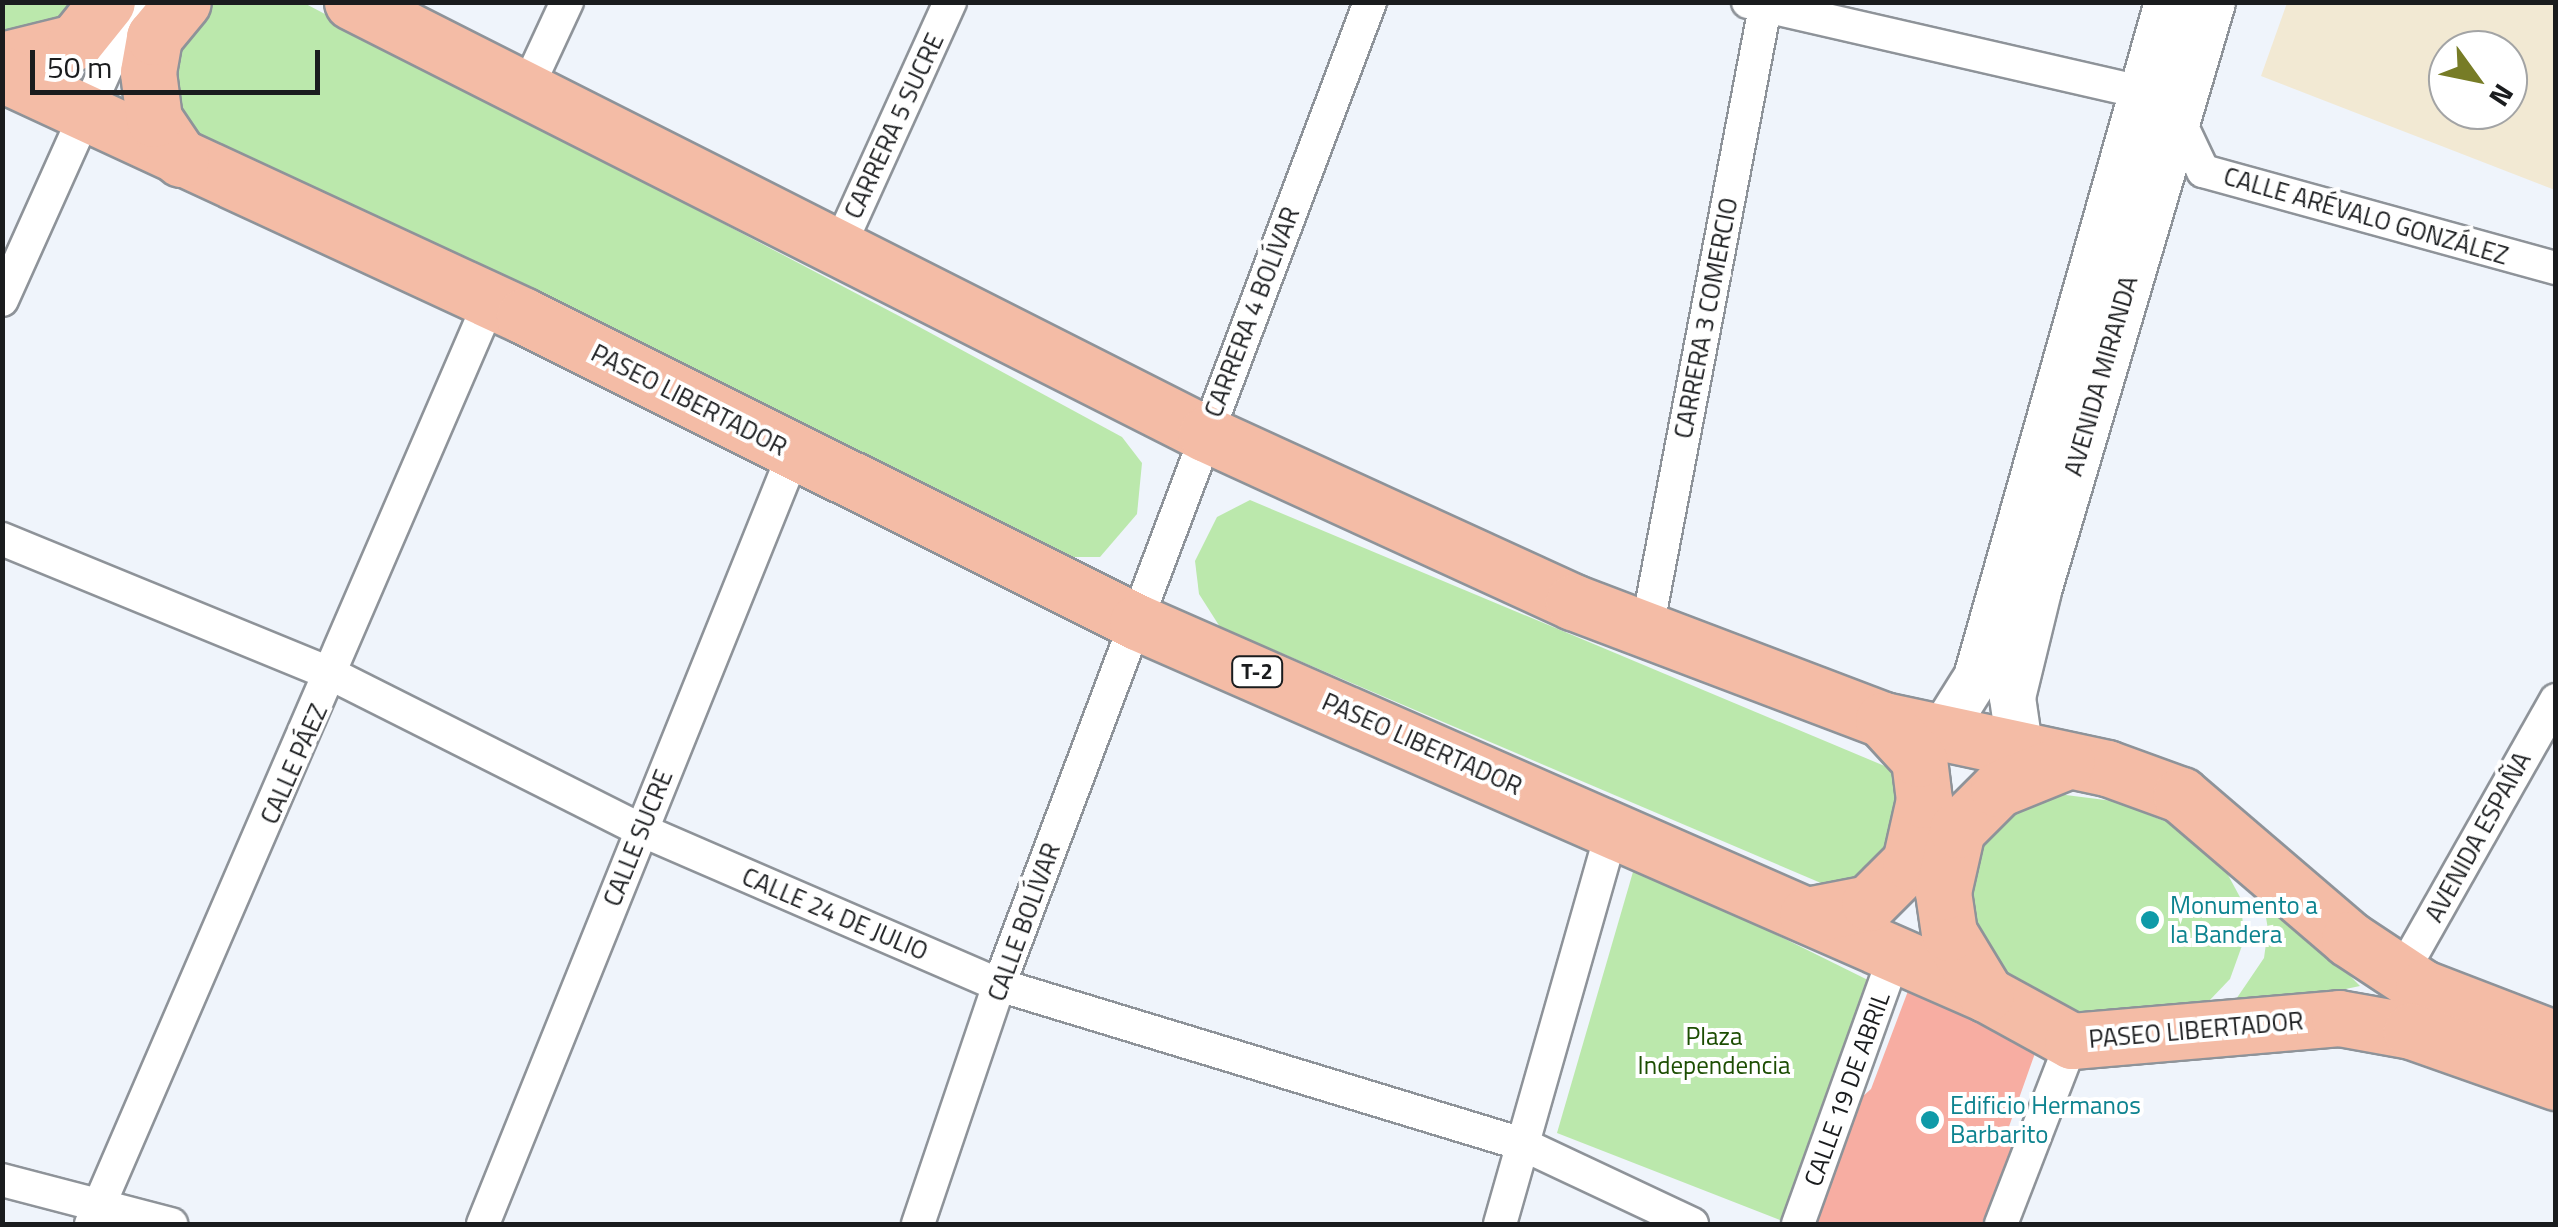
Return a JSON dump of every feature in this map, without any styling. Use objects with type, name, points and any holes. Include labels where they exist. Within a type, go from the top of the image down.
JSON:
[{"type":"highway","points":[[2,60],[76,42],[106,2]]},
{"type":"highway","points":[[180,159],[154,119],[148,72],[154,37],[183,2]]},
{"type":"highway","points":[[352,2],[1206,434],[1646,634],[1883,720],[1939,736],[2044,757],[2180,796],[2308,906],[2412,981],[2556,1039]]},
{"type":"highway","name":"PASEO LIBERTADOR","points":[[2,74],[490,300],[1137,622],[1613,827],[1986,994],[2072,1041],[2339,1018],[2412,1031],[2556,1082]]},
{"type":"highway","points":[[1807,915],[1869,903],[1910,862],[1924,800],[1918,759],[1883,720]]},
{"type":"highway","points":[[1986,994],[1949,932],[1943,892],[1957,830],[1998,789],[2044,757]]},
{"type":"highway","points":[[2339,1018],[2412,981]]},
{"type":"main road","name":"AVENIDA MIRANDA","points":[[2044,757],[2012,698],[2158,104],[2167,2]]},
{"type":"main road","name":"AVENIDA MIRANDA","points":[[1939,736],[1976,677],[2158,104],[2212,2]]},
{"type":"street","points":[[2,300],[136,2]]},
{"type":"street","points":[[527,88],[567,2]]},
{"type":"street","name":"CARRERA 5 SUCRE","points":[[838,249],[950,2]]},
{"type":"street","name":"CARRERA 4 BOLÍVAR","points":[[1137,622],[1370,2]]},
{"type":"street","points":[[1760,4],[2158,104]]},
{"type":"street","name":"CARRERA 3 COMERCIO","points":[[1646,634],[1760,4]]},
{"type":"street","name":"CALLE ARÉVALO GONZÁLEZ","points":[[2158,104],[2203,170],[2556,268]]},
{"type":"street","name":"CALLE PÁEZ","points":[[95,1216],[334,674],[490,300]]},
{"type":"street","name":"CALLE SUCRE","points":[[483,1224],[794,453]]},
{"type":"street","name":"CALLE 24 DE JULIO","points":[[2,540],[334,674],[641,830],[999,985],[1522,1144],[1692,1224]]},
{"type":"street","name":"CALLE BOLÍVAR","points":[[918,1224],[999,985],[1137,622]]},
{"type":"street","name":"AVENIDA ESPAÑA","points":[[2412,981],[2556,700]]},
{"type":"street","points":[[1500,1224],[1613,827]]},
{"type":"street","name":"CALLE 19 DE ABRIL","points":[[1798,1224],[1896,954]]},
{"type":"street","points":[[2001,1224],[2072,1041]]},
{"type":"street","points":[[2,1180],[95,1216],[171,1224]]},
{"type":"shaded area","points":[[2287,3],[2555,3],[2555,190],[2261,76]]},
{"type":"green space","points":[[2,3],[87,3],[60,35],[3,36]]},
{"type":"green space","points":[[198,3],[304,3],[1122,437],[1142,463],[1137,514],[1100,557],[1056,557],[180,137],[163,42]]},
{"type":"green space","points":[[1250,500],[1899,772],[1906,808],[1873,876],[1835,889],[1220,627],[1199,594],[1195,561],[1217,517]]},
{"type":"green space","points":[[2058,794],[2113,801],[2172,824],[2206,844],[2221,862],[2241,899],[2244,940],[2230,979],[2208,1002],[2078,1014],[2017,983],[1965,934],[1964,855],[1993,818]]},
{"type":"green space","name":"Plaza Independencia","points":[[1635,865],[1874,983],[1790,1224],[1557,1133]]},
{"type":"green space","points":[[2260,884],[2360,986],[2226,1014],[2264,958],[2268,929]]},
{"type":"building","name":"Edificio Hermanos Barbarito","points":[[1908,991],[2039,1042],[2006,1135],[2020,1143],[1989,1224],[1814,1224],[1853,1105],[1871,1089]]},
{"type":"place","name":"Monumento a la Bandera","points":[[2150,920]]},
{"type":"place","name":"Edificio Hermanos Barbarito","points":[[1930,1120]]}]
